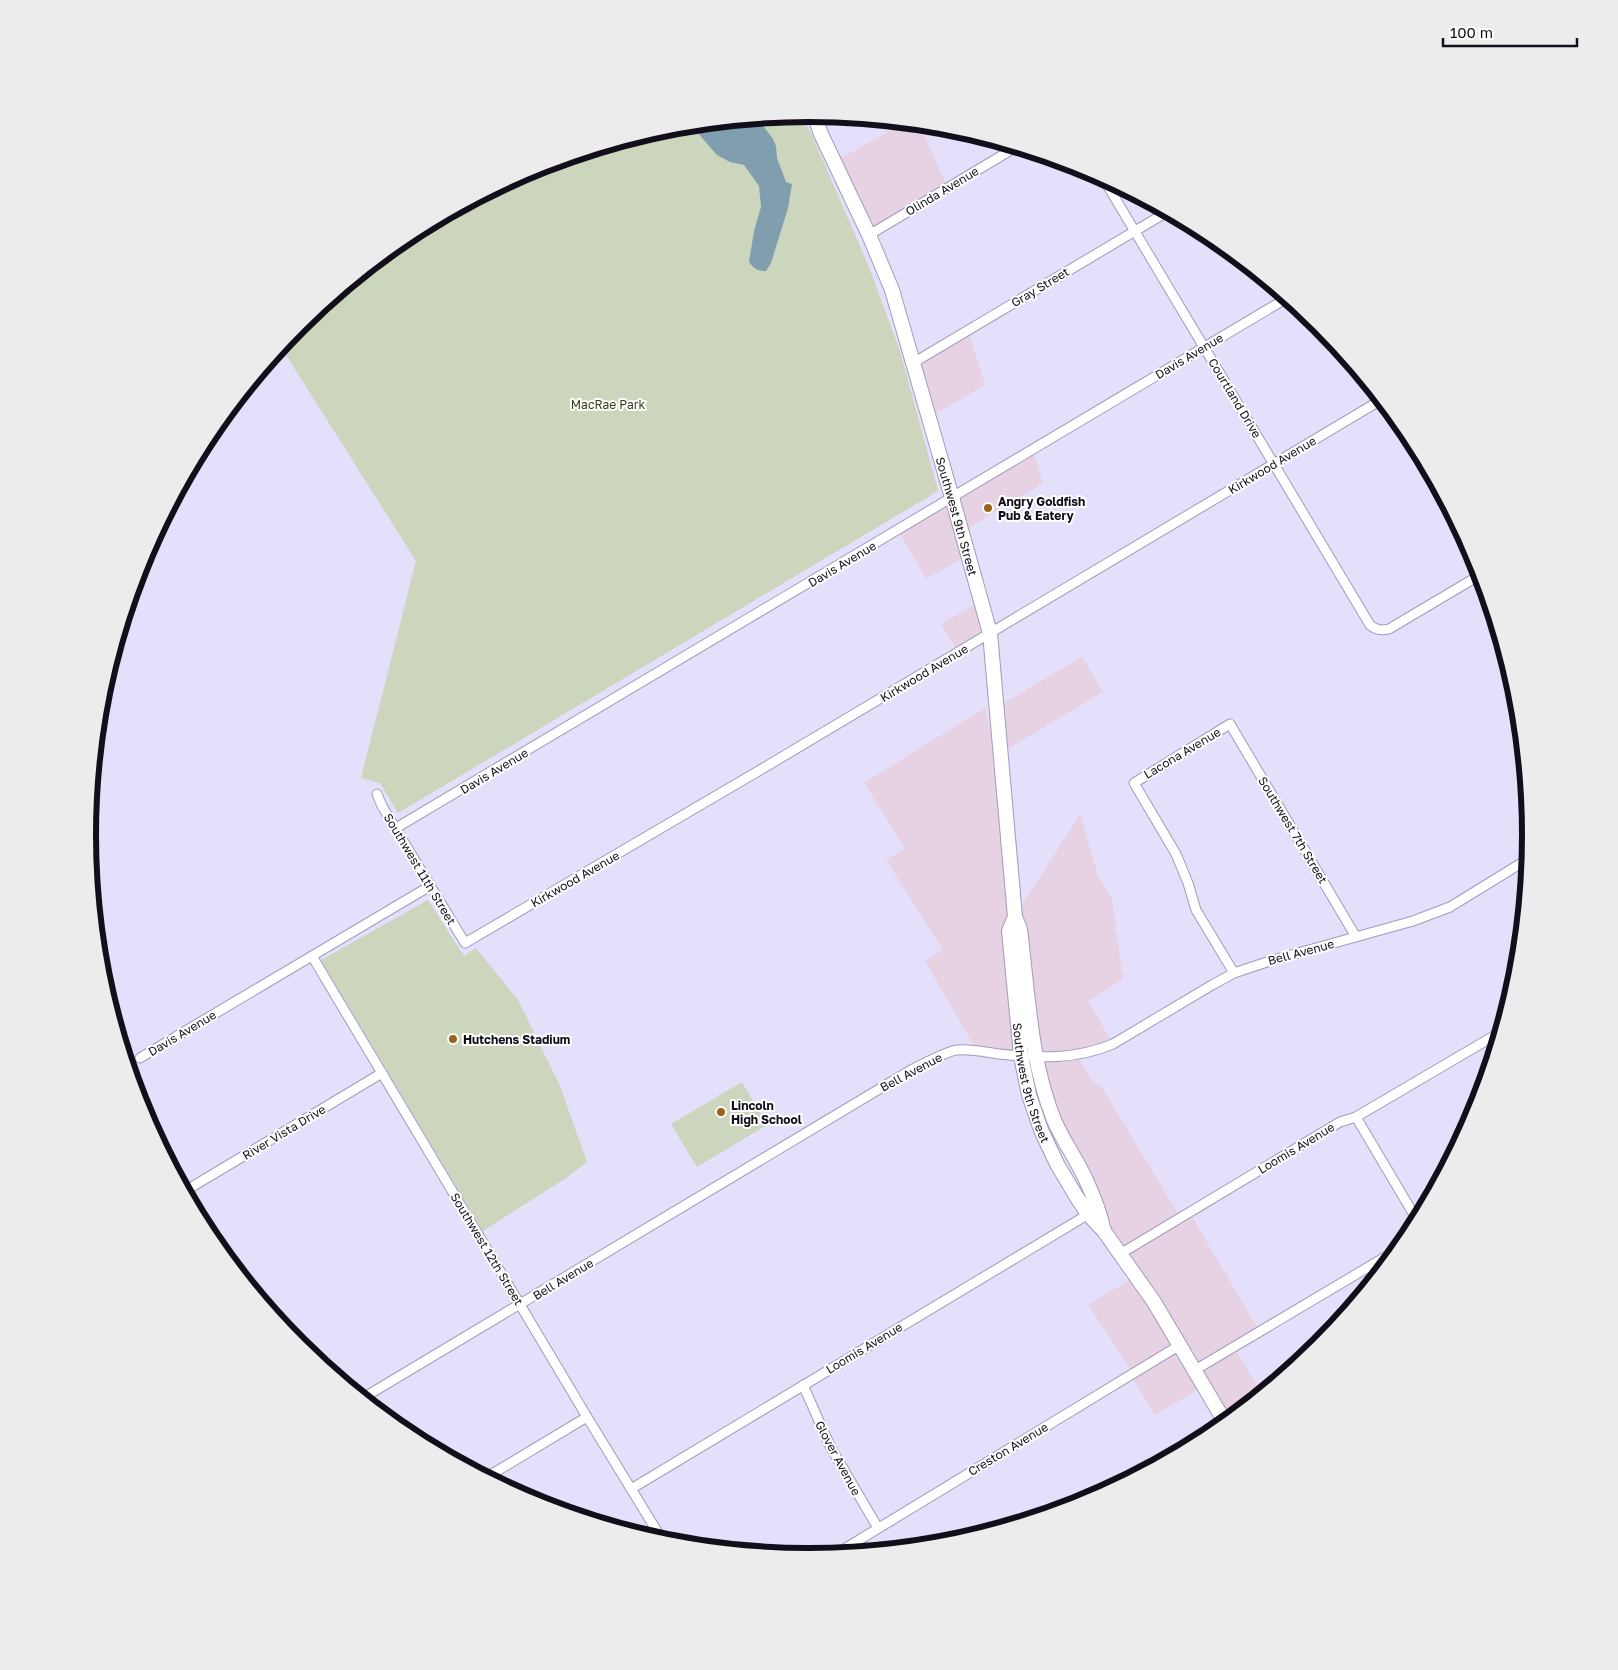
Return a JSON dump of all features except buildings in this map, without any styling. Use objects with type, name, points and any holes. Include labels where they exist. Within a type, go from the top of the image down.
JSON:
[{"type":"main road","name":"Southwest 9th Street","points":[[814,122],[869,235],[892,290],[990,633],[1015,917],[1020,929],[1036,1056],[1044,1089],[1055,1120],[1069,1150],[1086,1179],[1093,1211]]},
{"type":"main road","name":"Southwest 9th Street","points":[[817,122],[821,134]]},
{"type":"main road","name":"Southwest 9th Street","points":[[1015,917],[1009,931],[1021,1056],[1029,1095],[1041,1130],[1057,1164],[1093,1211],[1104,1231],[1154,1302],[1222,1415]]},
{"type":"street","name":"Olinda Avenue","points":[[869,235],[1009,151]]},
{"type":"street","name":"Courtland Drive","points":[[1110,190],[1370,625],[1375,629],[1383,631],[1389,629],[1473,578]]},
{"type":"street","name":"Gray Street","points":[[913,363],[1161,216]]},
{"type":"street","name":"Davis Avenue","points":[[396,828],[1281,301]]},
{"type":"street","name":"Kirkwood Avenue","points":[[465,943],[1376,403]]},
{"type":"street","name":"Lacona Avenue","points":[[1230,724],[1134,783],[1176,854],[1188,883],[1196,910],[1234,973]]},
{"type":"street","name":"Southwest 7th Street","points":[[1230,724],[1356,937]]},
{"type":"street","name":"Southwest 11th Street","points":[[378,794],[382,806],[465,943]]},
{"type":"street","name":"Bell Avenue","points":[[368,1395],[911,1070],[955,1050],[1021,1056],[1073,1056],[1101,1049],[1113,1044],[1234,973],[1273,960],[1414,921],[1450,907],[1521,863]]},
{"type":"street","name":"Davis Avenue","points":[[140,1058],[430,886]]},
{"type":"street","name":"Southwest 12th Street","points":[[312,956],[657,1531]]},
{"type":"street","name":"Loomis Avenue","points":[[1120,1254],[1340,1122],[1356,1117],[1492,1037]]},
{"type":"street","name":"River Vista Drive","points":[[191,1189],[382,1073]]},
{"type":"street","points":[[1356,1117],[1413,1213]]},
{"type":"street","name":"Loomis Avenue","points":[[631,1488],[1093,1211]]},
{"type":"street","points":[[1194,1370],[1381,1259]]},
{"type":"street","name":"Creston Avenue","points":[[848,1546],[1180,1345]]},
{"type":"street","name":"Glover Avenue","points":[[803,1385],[831,1448],[878,1528]]},
{"type":"street","points":[[493,1473],[587,1417]]},
{"type":"shaded area","points":[[896,127],[922,132],[948,188],[869,235],[834,162]]},
{"type":"shaded area","points":[[968,330],[985,385],[929,418],[913,363]]},
{"type":"shaded area","points":[[1032,448],[1043,483],[962,532],[968,555],[926,579],[898,530]]},
{"type":"shaded area","points":[[981,601],[990,633],[958,652],[941,624]]},
{"type":"shaded area","points":[[1082,657],[1103,692],[1001,753],[997,707]]},
{"type":"shaded area","points":[[985,708],[1005,799],[1015,916],[1080,814],[1098,876],[1112,899],[1123,979],[1088,1001],[1113,1044],[1077,1056],[1093,1082],[1102,1087],[1180,1217],[1189,1212],[1260,1332],[1234,1347],[1258,1387],[1261,1386],[1221,1416],[1204,1386],[1155,1415],[1130,1375],[1133,1373],[1088,1305],[1136,1276],[1069,1150],[1032,1026],[1021,1056],[977,1051],[925,961],[943,950],[886,860],[905,848],[864,783]]},
{"type":"green space","name":"MacRae Park","points":[[805,122],[869,267],[900,351],[938,491],[398,813],[380,783],[361,778],[416,561],[285,353],[339,299],[413,242],[494,196],[536,177],[580,160],[670,136],[716,128]]},
{"type":"green space","name":"Hutchens Stadium","points":[[428,900],[464,956],[476,948],[518,1000],[560,1086],[587,1162],[566,1178],[483,1231],[321,960]]},
{"type":"green space","points":[[742,1082],[767,1125],[697,1167],[671,1124]]},
{"type":"water","points":[[762,124],[773,139],[777,158],[786,182],[792,184],[788,208],[771,263],[766,271],[756,269],[749,262],[754,231],[761,207],[759,186],[744,165],[730,162],[717,155],[697,131]]},
{"type":"place","name":"Angry Goldfish Pub & Eatery","points":[[988,508]]},
{"type":"place","name":"Hutchens Stadium","points":[[453,1039]]},
{"type":"place","name":"Lincoln High School","points":[[721,1112]]}]
